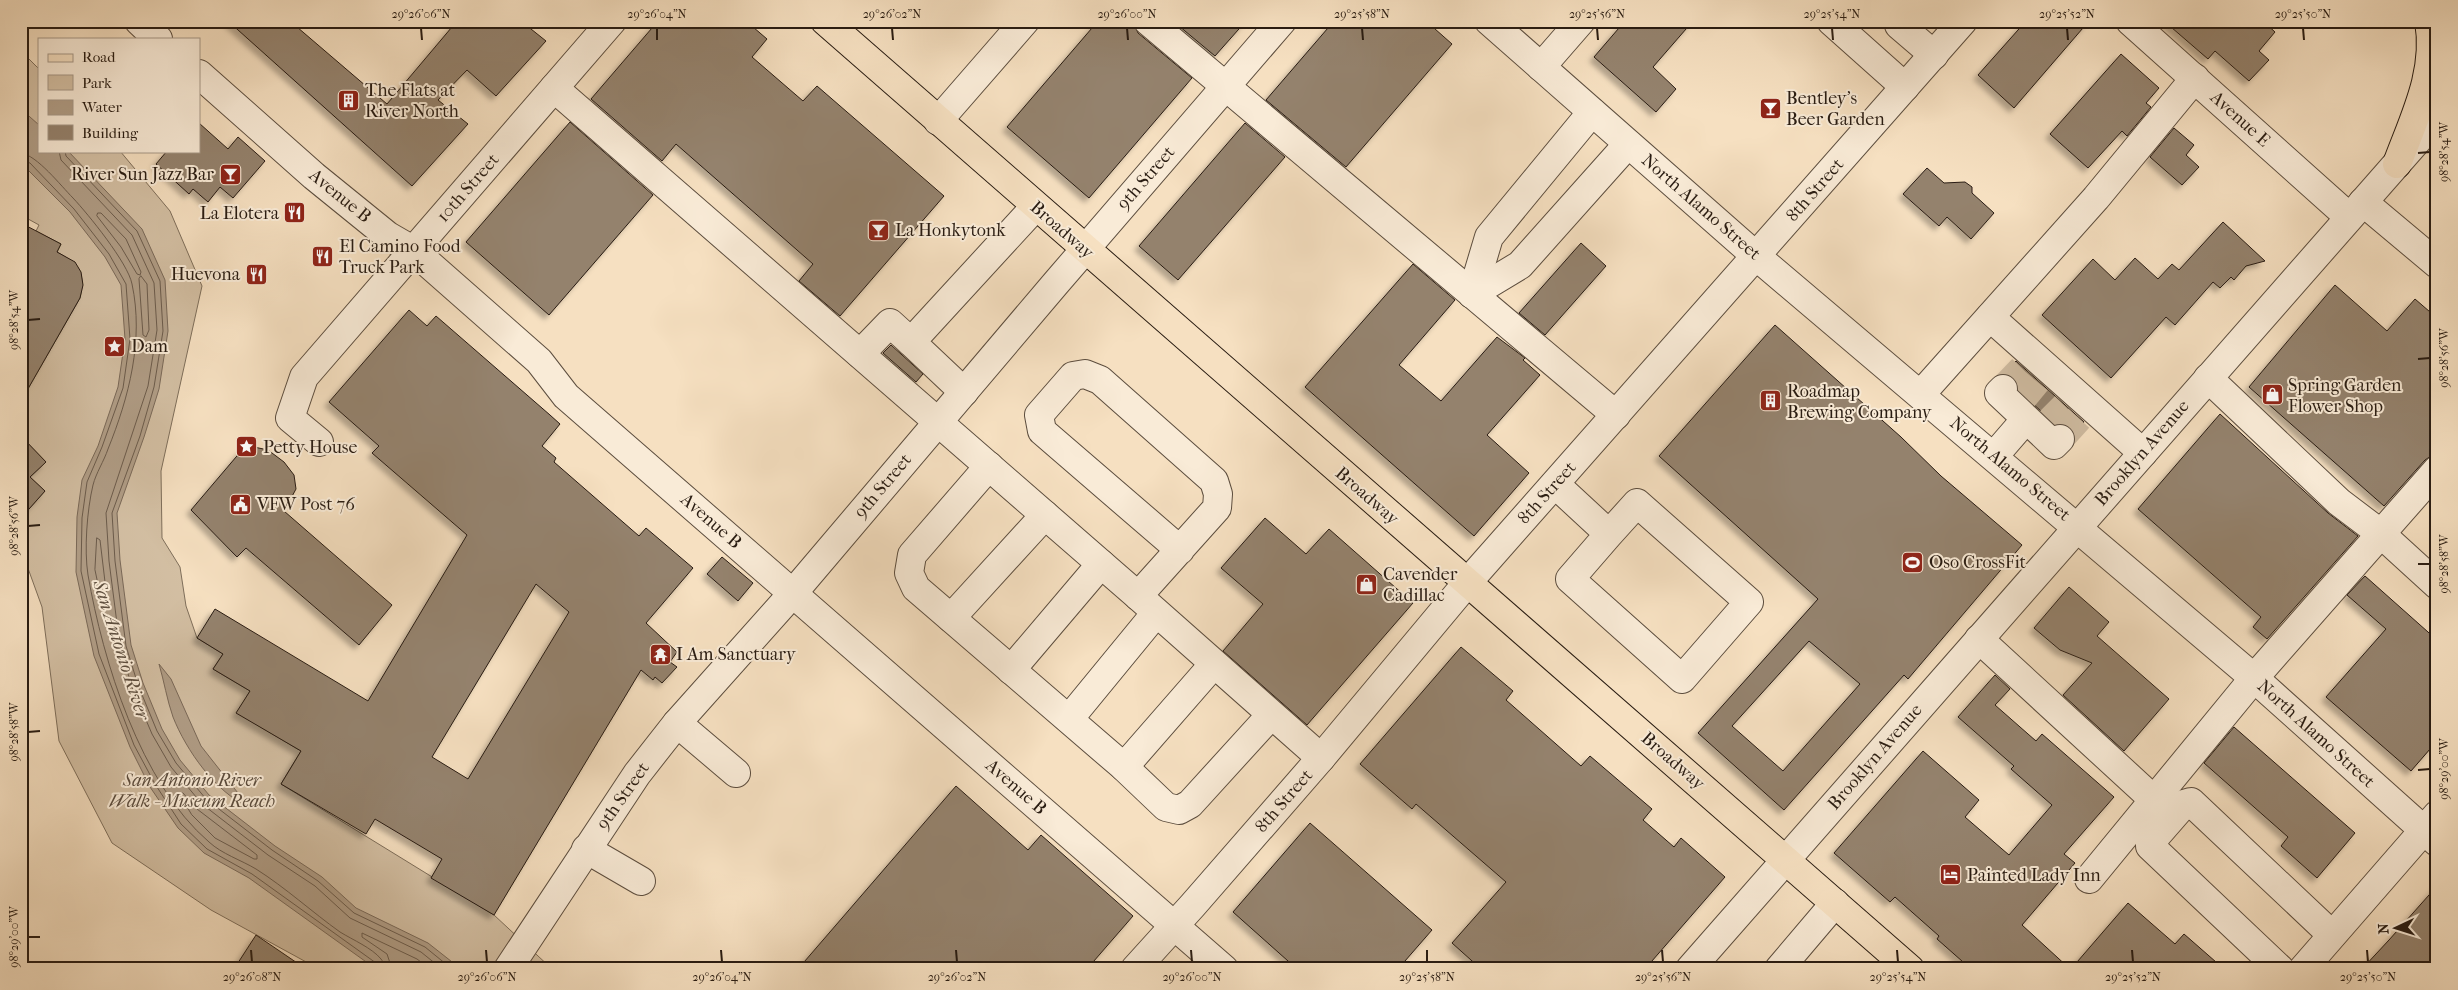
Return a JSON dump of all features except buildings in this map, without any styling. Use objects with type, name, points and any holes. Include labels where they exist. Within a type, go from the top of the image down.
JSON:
[{"type":"main road","name":"Broadway","points":[[825,21],[1910,969]]},
{"type":"main road","points":[[2397,164],[2430,70],[2432,37],[2429,21]]},
{"type":"street","points":[[138,21],[157,38]]},
{"type":"street","name":"10th Street","points":[[319,442],[290,418],[304,377],[612,21]]},
{"type":"street","points":[[938,121],[1025,21]]},
{"type":"street","points":[[1148,21],[1225,88],[1616,415]]},
{"type":"street","name":"9th Street","points":[[514,960],[637,774],[677,723],[793,592],[1282,21]]},
{"type":"street","name":"North Alamo Street","points":[[1489,21],[1756,256],[2078,526],[2432,829]]},
{"type":"street","points":[[1541,67],[1581,21]]},
{"type":"street","points":[[1831,21],[1905,87]]},
{"type":"street","name":"8th Street","points":[[1135,969],[1193,906],[1321,758],[1467,583],[1963,21]]},
{"type":"street","name":"Avenue E","points":[[2130,21],[2195,78],[2356,210],[2437,264]]},
{"type":"street","points":[[1899,25],[1934,55]]},
{"type":"street","name":"Avenue B","points":[[200,75],[314,176],[388,236],[414,251],[539,361],[566,396],[1224,969]]},
{"type":"street","points":[[1921,394],[2096,198],[2195,78]]},
{"type":"street","points":[[554,88],[1045,514],[1213,665],[1321,758]]},
{"type":"street","points":[[1472,294],[1489,237],[1592,112]]},
{"type":"street","name":"Brooklyn Avenue","points":[[1690,969],[2437,118]]},
{"type":"street","points":[[1472,294],[1520,265],[1628,144]]},
{"type":"street","points":[[911,342],[1035,206]]},
{"type":"street","points":[[1990,316],[2036,367],[2078,405],[2143,453]]},
{"type":"street","points":[[860,354],[890,323],[964,392]]},
{"type":"street","points":[[1069,719],[1147,604],[1180,550],[1217,508],[1218,494],[1214,481],[1100,380],[1085,374],[1073,376],[1039,415],[1042,431],[1180,550]]},
{"type":"street","points":[[2208,378],[2339,502],[2380,534],[2437,585]]},
{"type":"street","points":[[1994,456],[2030,417]]},
{"type":"street","points":[[989,466],[912,555],[909,572],[916,588],[1124,767],[1166,807],[1179,810],[1190,804],[1271,715]]},
{"type":"street","points":[[2089,880],[2254,678],[2437,470]]},
{"type":"street","points":[[1555,484],[1609,534]]},
{"type":"street","points":[[1637,503],[1749,602],[1682,679],[1570,579],[1609,534],[1637,503]]},
{"type":"street","points":[[951,618],[1045,514]]},
{"type":"street","points":[[1012,670],[1101,564]]},
{"type":"street","points":[[1979,639],[2154,800]]},
{"type":"street","points":[[1124,767],[1213,665]]},
{"type":"street","points":[[677,723],[736,773]]},
{"type":"street","points":[[2280,969],[2150,846],[2150,843],[2184,804],[2191,802],[2332,935]]},
{"type":"street","points":[[2303,969],[2332,935],[2432,829]]},
{"type":"street","points":[[586,849],[642,881]]},
{"type":"street","points":[[1779,969],[1835,903]]},
{"type":"green space","name":"San Antonio River Walk - Museum Reach","points":[[21,51],[38,68],[38,152],[121,152],[170,211],[202,286],[161,471],[162,538],[180,567],[186,606],[197,638],[223,654],[213,669],[250,691],[237,713],[301,751],[281,784],[494,915],[552,969],[319,969],[211,910],[112,843],[59,741],[42,607],[21,549],[21,518],[45,491],[30,477],[46,462],[21,436],[21,401],[80,298],[82,289],[81,275],[76,265],[57,252],[61,244],[36,231],[39,225],[21,215]]},
{"type":"water","name":"San Antonio River","points":[[21,109],[38,124],[38,152],[69,152],[142,229],[165,280],[168,331],[159,389],[117,513],[120,560],[131,645],[143,683],[162,729],[180,760],[209,795],[275,846],[322,877],[356,908],[428,943],[461,969],[376,969],[249,878],[204,853],[178,828],[150,787],[130,747],[94,656],[76,572],[77,517],[82,480],[98,446],[118,387],[125,339],[121,285],[105,257],[70,212],[21,163]]},
{"type":"water","points":[[159,664],[171,679],[201,746],[249,807],[225,792],[194,756],[173,717]]},
{"type":"tunnel","points":[[2003,389],[2024,367]]},
{"type":"tunnel","points":[[2019,403],[2038,380]]},
{"type":"tunnel","points":[[2045,426],[2066,405]]},
{"type":"tunnel","points":[[2060,439],[2080,417]]},
{"type":"place","name":"The Flats at River North","points":[[349,100]]},
{"type":"place","name":"Bentley's Beer Garden","points":[[1770,108]]},
{"type":"place","name":"River Sun Jazz Bar","points":[[230,174]]},
{"type":"place","name":"La Elotera","points":[[295,213]]},
{"type":"place","name":"La Honkytonk","points":[[879,230]]},
{"type":"place","name":"El Camino Food Truck Park","points":[[323,256]]},
{"type":"place","name":"Huevona","points":[[256,274]]},
{"type":"place","name":"Dam","points":[[115,346]]},
{"type":"place","name":"Spring Garden Flower Shop","points":[[2272,395]]},
{"type":"place","name":"Roadmap Brewing Company","points":[[1771,401]]},
{"type":"place","name":"Petty House","points":[[247,447]]},
{"type":"place","name":"VFW Post 76","points":[[241,504]]},
{"type":"place","name":"Oso CrossFit","points":[[1913,562]]},
{"type":"place","name":"Cavender Cadillac","points":[[1367,584]]},
{"type":"place","name":"I Am Sanctuary","points":[[660,654]]},
{"type":"place","name":"Painted Lady Inn","points":[[1951,875]]}]
